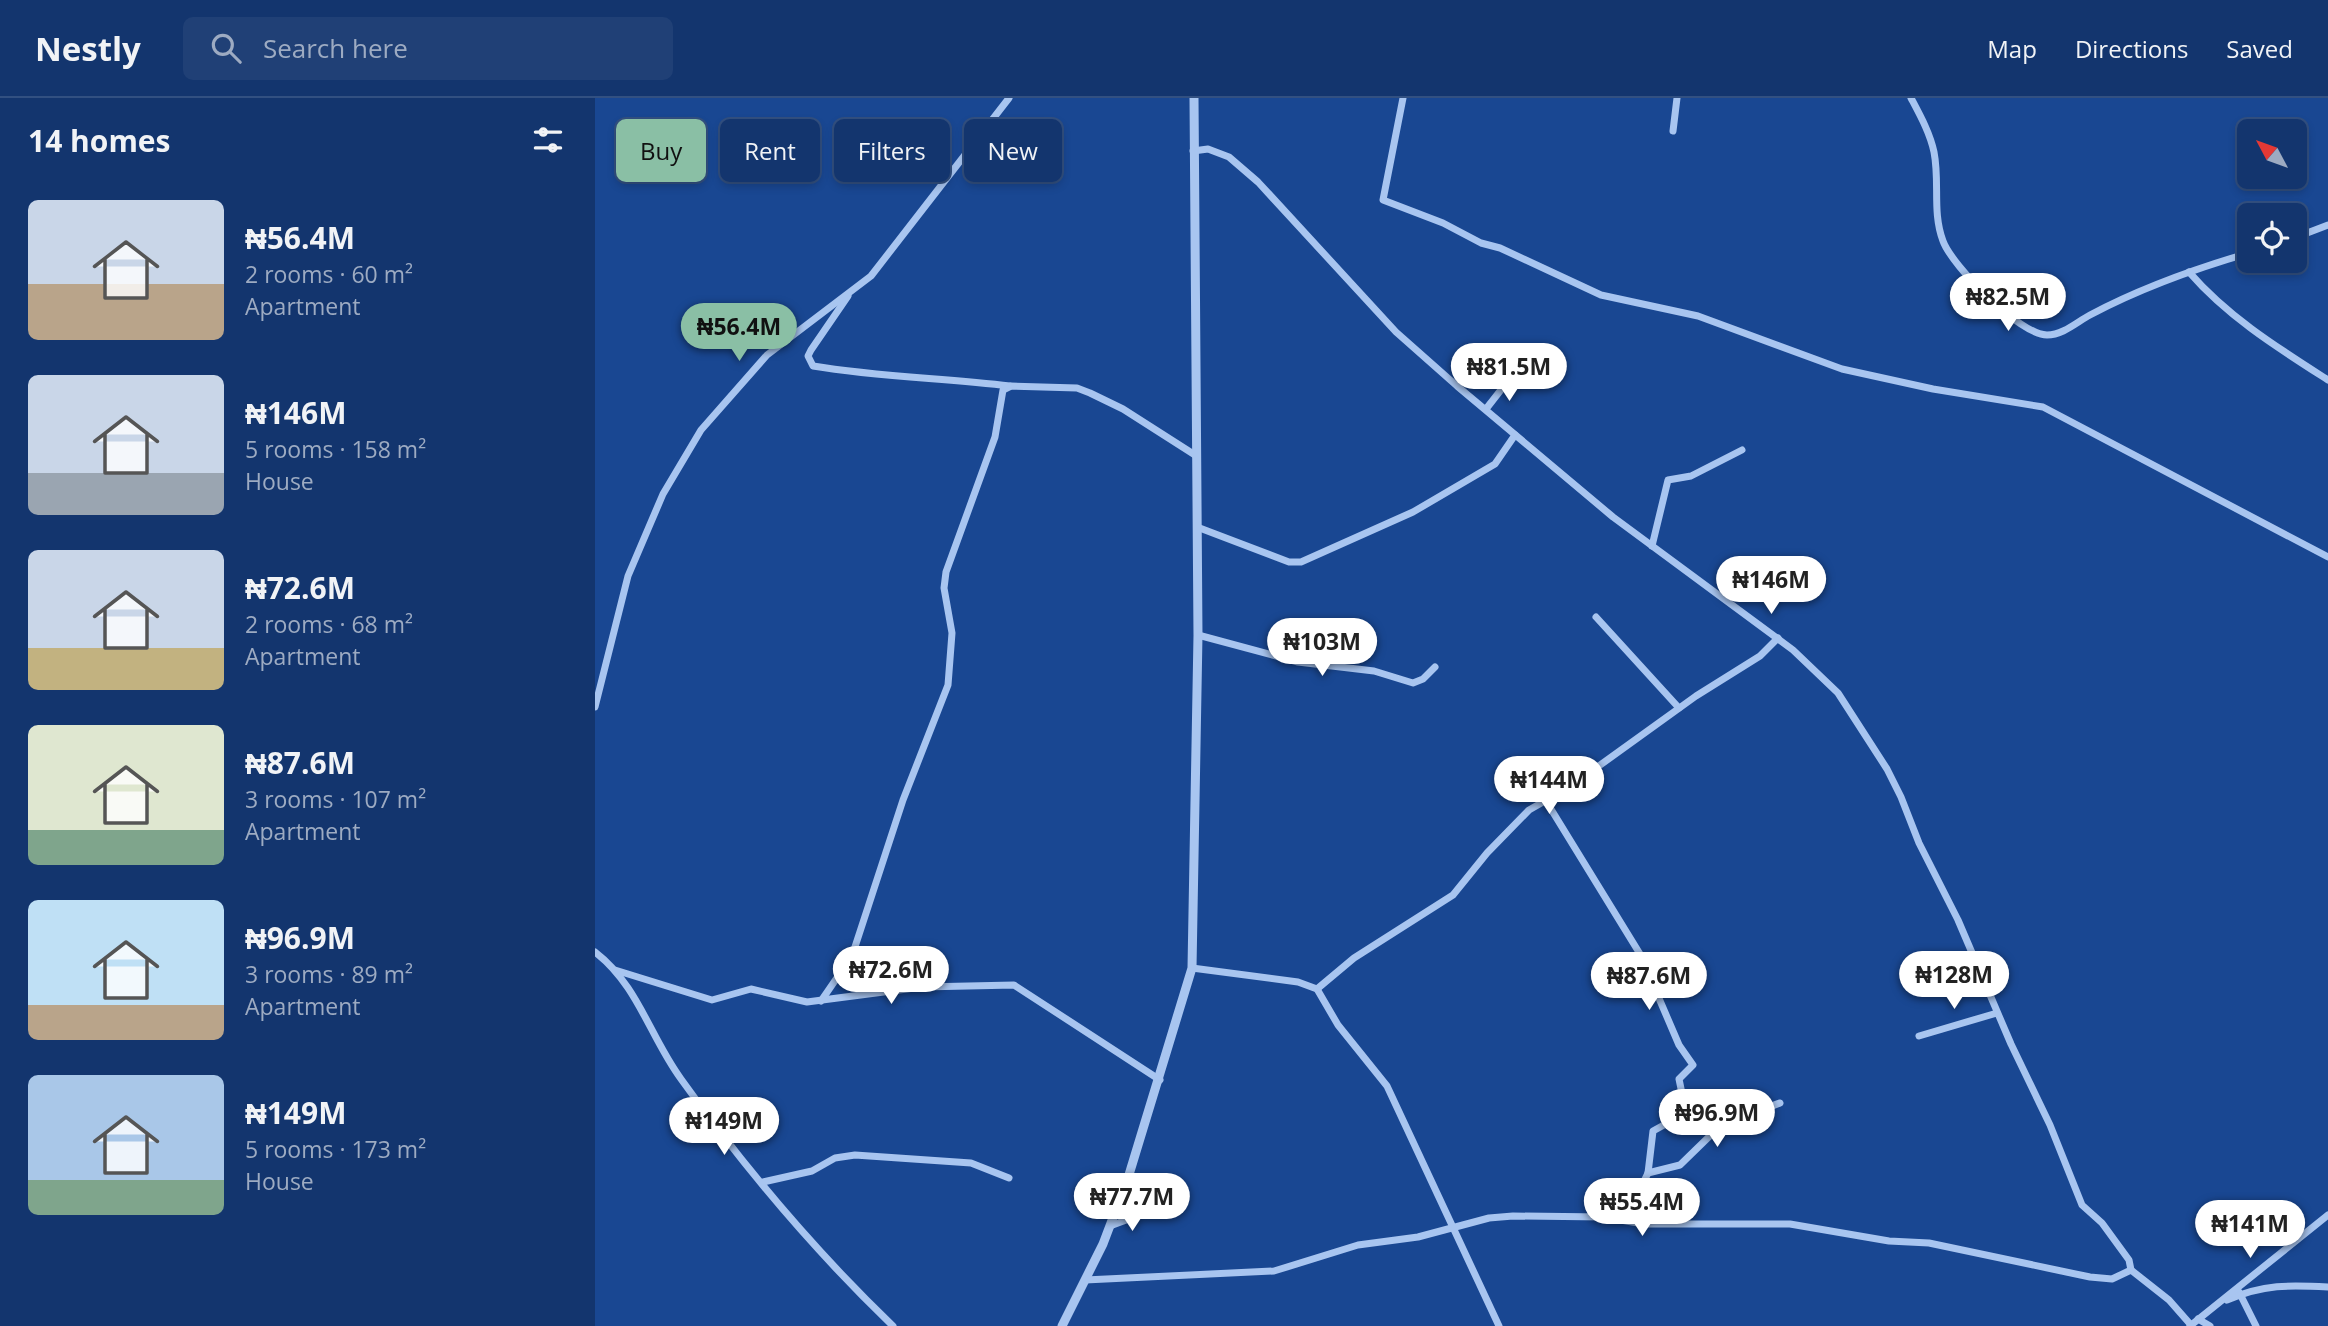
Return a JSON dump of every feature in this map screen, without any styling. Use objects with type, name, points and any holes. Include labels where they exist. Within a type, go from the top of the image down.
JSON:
[{"type":"street","points":[[595,707],[628,576],[663,494],[701,430],[767,355],[871,276],[1009,98]]},
{"type":"street","points":[[1062,1326],[1110,1226],[1160,1080],[1192,968],[1198,635],[1194,98]]},
{"type":"street","points":[[1403,98],[1383,200],[1443,223],[1481,243],[1500,248],[1601,295],[1698,316],[1842,369],[1933,389],[2043,407],[2328,557]]},
{"type":"street","points":[[1673,131],[1677,98]]},
{"type":"street","points":[[1912,98],[1934,152],[1935,218],[1944,245],[1979,288],[2019,323],[2035,333],[2048,336],[2066,331],[2108,306],[2189,272],[2237,257]]},
{"type":"street","points":[[1193,151],[1216,151],[1229,157],[1258,182],[1397,332],[1613,517],[1778,638],[1838,693],[1887,769],[2064,1156],[2072,1185],[2082,1205],[2102,1223],[2129,1260],[2131,1270],[2169,1300],[2190,1325],[2238,1291],[2328,1215]]},
{"type":"street","points":[[2307,232],[2328,225]]},
{"type":"street","points":[[2189,272],[2214,300],[2287,355],[2328,380]]},
{"type":"street","points":[[851,291],[808,356],[813,366],[880,377],[937,377],[1011,386],[1076,388],[1123,409],[1195,455]]},
{"type":"street","points":[[1486,409],[1528,354]]},
{"type":"street","points":[[821,1001],[852,956],[907,789],[948,685],[952,633],[944,588],[946,572],[995,437],[1000,396],[1003,390],[1011,386]]},
{"type":"street","points":[[1197,527],[1289,562],[1301,562],[1413,512],[1495,464],[1515,435]]},
{"type":"street","points":[[1653,546],[1668,480],[1691,476],[1742,450]]},
{"type":"street","points":[[1596,617],[1679,708]]},
{"type":"street","points":[[1198,635],[1298,662],[1374,671],[1413,682],[1423,679],[1435,667]]},
{"type":"street","points":[[1317,989],[1354,958],[1453,895],[1529,810],[1759,656],[1778,638]]},
{"type":"street","points":[[1546,801],[1640,954],[1679,1045],[1693,1065],[1679,1079],[1685,1108],[1682,1115],[1677,1121],[1657,1127],[1651,1135],[1649,1173],[1625,1220]]},
{"type":"street","points":[[595,952],[615,970],[636,998],[679,1076],[797,1228],[893,1326]]},
{"type":"street","points":[[1192,968],[1298,982],[1317,989],[1338,1025],[1387,1086],[1406,1121],[1499,1326]]},
{"type":"street","points":[[615,970],[712,1000],[751,989],[807,1002],[922,987],[1014,985],[1160,1080]]},
{"type":"street","points":[[1919,1036],[1997,1013]]},
{"type":"street","points":[[1649,1173],[1681,1165],[1719,1127],[1734,1128],[1756,1113],[1780,1103]]},
{"type":"street","points":[[763,1182],[812,1171],[835,1157],[855,1155],[971,1163],[1009,1178]]},
{"type":"street","points":[[1110,1226],[1145,1213]]},
{"type":"street","points":[[1085,1280],[1204,1273],[1251,1275],[1274,1271],[1358,1245],[1418,1237],[1452,1227],[1513,1216],[1625,1220],[1644,1224],[1790,1224],[1889,1241],[1929,1243],[2090,1277],[2112,1279],[2131,1270]]},
{"type":"street","points":[[2238,1291],[2271,1285],[2328,1287]]},
{"type":"street","points":[[2238,1291],[2256,1326]]},
{"type":"street","points":[[2198,1319],[2210,1326]]}]
